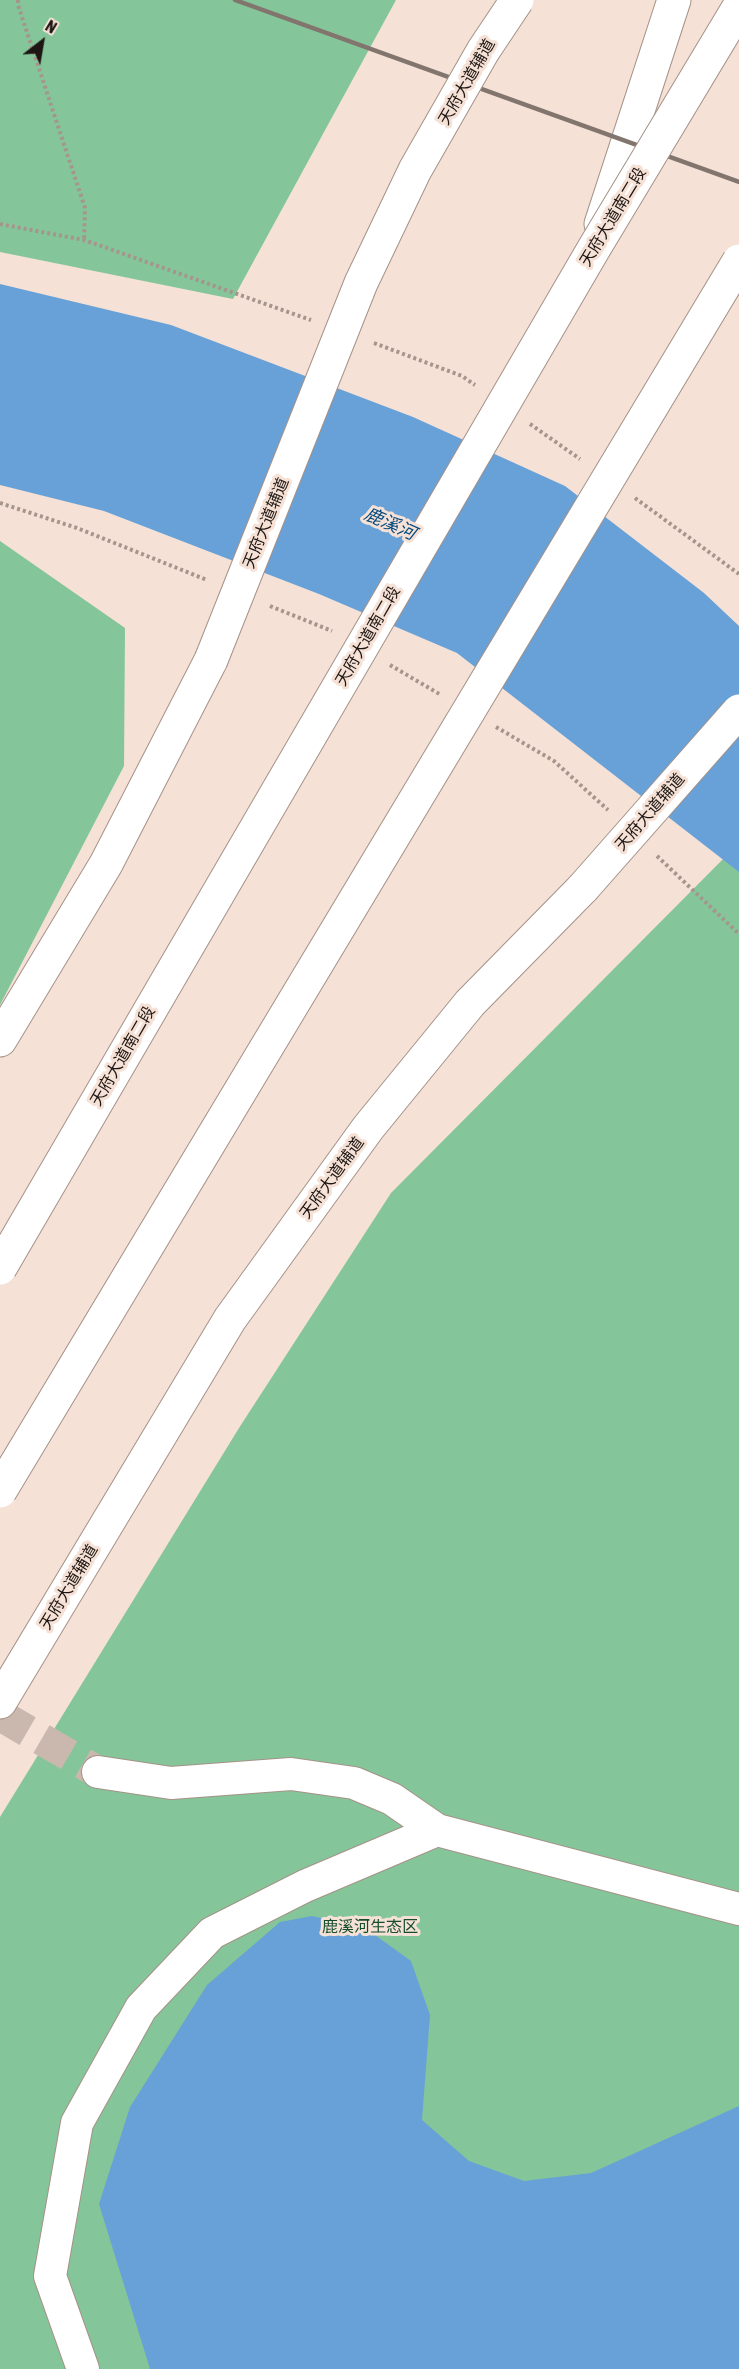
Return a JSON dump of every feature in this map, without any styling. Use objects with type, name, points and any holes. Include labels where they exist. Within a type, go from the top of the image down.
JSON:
[{"type":"main road","name":"天府大道辅道","points":[[0,1040],[106,864],[211,660],[361,283],[416,170],[483,51],[517,0]]},
{"type":"main road","points":[[593,250],[674,0]]},
{"type":"main road","name":"天府大道南二段","points":[[0,1268],[593,250],[739,7]]},
{"type":"main road","points":[[0,1491],[739,261]]},
{"type":"main road","points":[[698,330],[739,284]]},
{"type":"main road","name":"天府大道辅道","points":[[0,1702],[230,1319],[368,1128],[463,1012],[583,888],[739,711]]},
{"type":"street","points":[[98,1772],[171,1783],[291,1774],[354,1783],[392,1799],[437,1830],[739,1909]]},
{"type":"street","points":[[83,2369],[50,2276],[77,2123],[141,2008],[212,1933],[305,1886],[437,1830]]},
{"type":"path","points":[[18,0],[85,208],[84,240]]},
{"type":"path","points":[[0,224],[84,240],[319,322]]},
{"type":"path","points":[[363,339],[462,376],[481,389]]},
{"type":"path","points":[[529,423],[586,464]]},
{"type":"path","points":[[634,497],[739,574]]},
{"type":"path","points":[[0,502],[77,528],[209,581]]},
{"type":"path","points":[[264,603],[340,636]]},
{"type":"path","points":[[381,660],[442,696]]},
{"type":"path","points":[[493,726],[555,761],[614,817]]},
{"type":"path","points":[[648,848],[739,934]]},
{"type":"green space","points":[[0,0],[396,0],[233,299],[0,252]]},
{"type":"green space","points":[[0,541],[125,628],[124,766],[0,1005]]},
{"type":"green space","name":"鹿溪河生态区","points":[[739,843],[739,2369],[0,2369],[0,1817],[239,1428],[391,1193]]},
{"type":"water","name":"鹿溪河","points":[[0,284],[171,325],[413,417],[565,486],[704,593],[739,626],[739,872],[457,653],[319,594],[104,511],[0,485]]},
{"type":"water","points":[[312,1916],[364,1927],[411,1961],[430,2015],[422,2120],[469,2161],[524,2181],[591,2173],[739,2106],[739,2369],[150,2369],[99,2204],[130,2107],[207,1985],[280,1922]]},
{"type":"tunnel","points":[[0,1715],[98,1772]]},
{"type":"railway","points":[[235,0],[739,182]]}]
